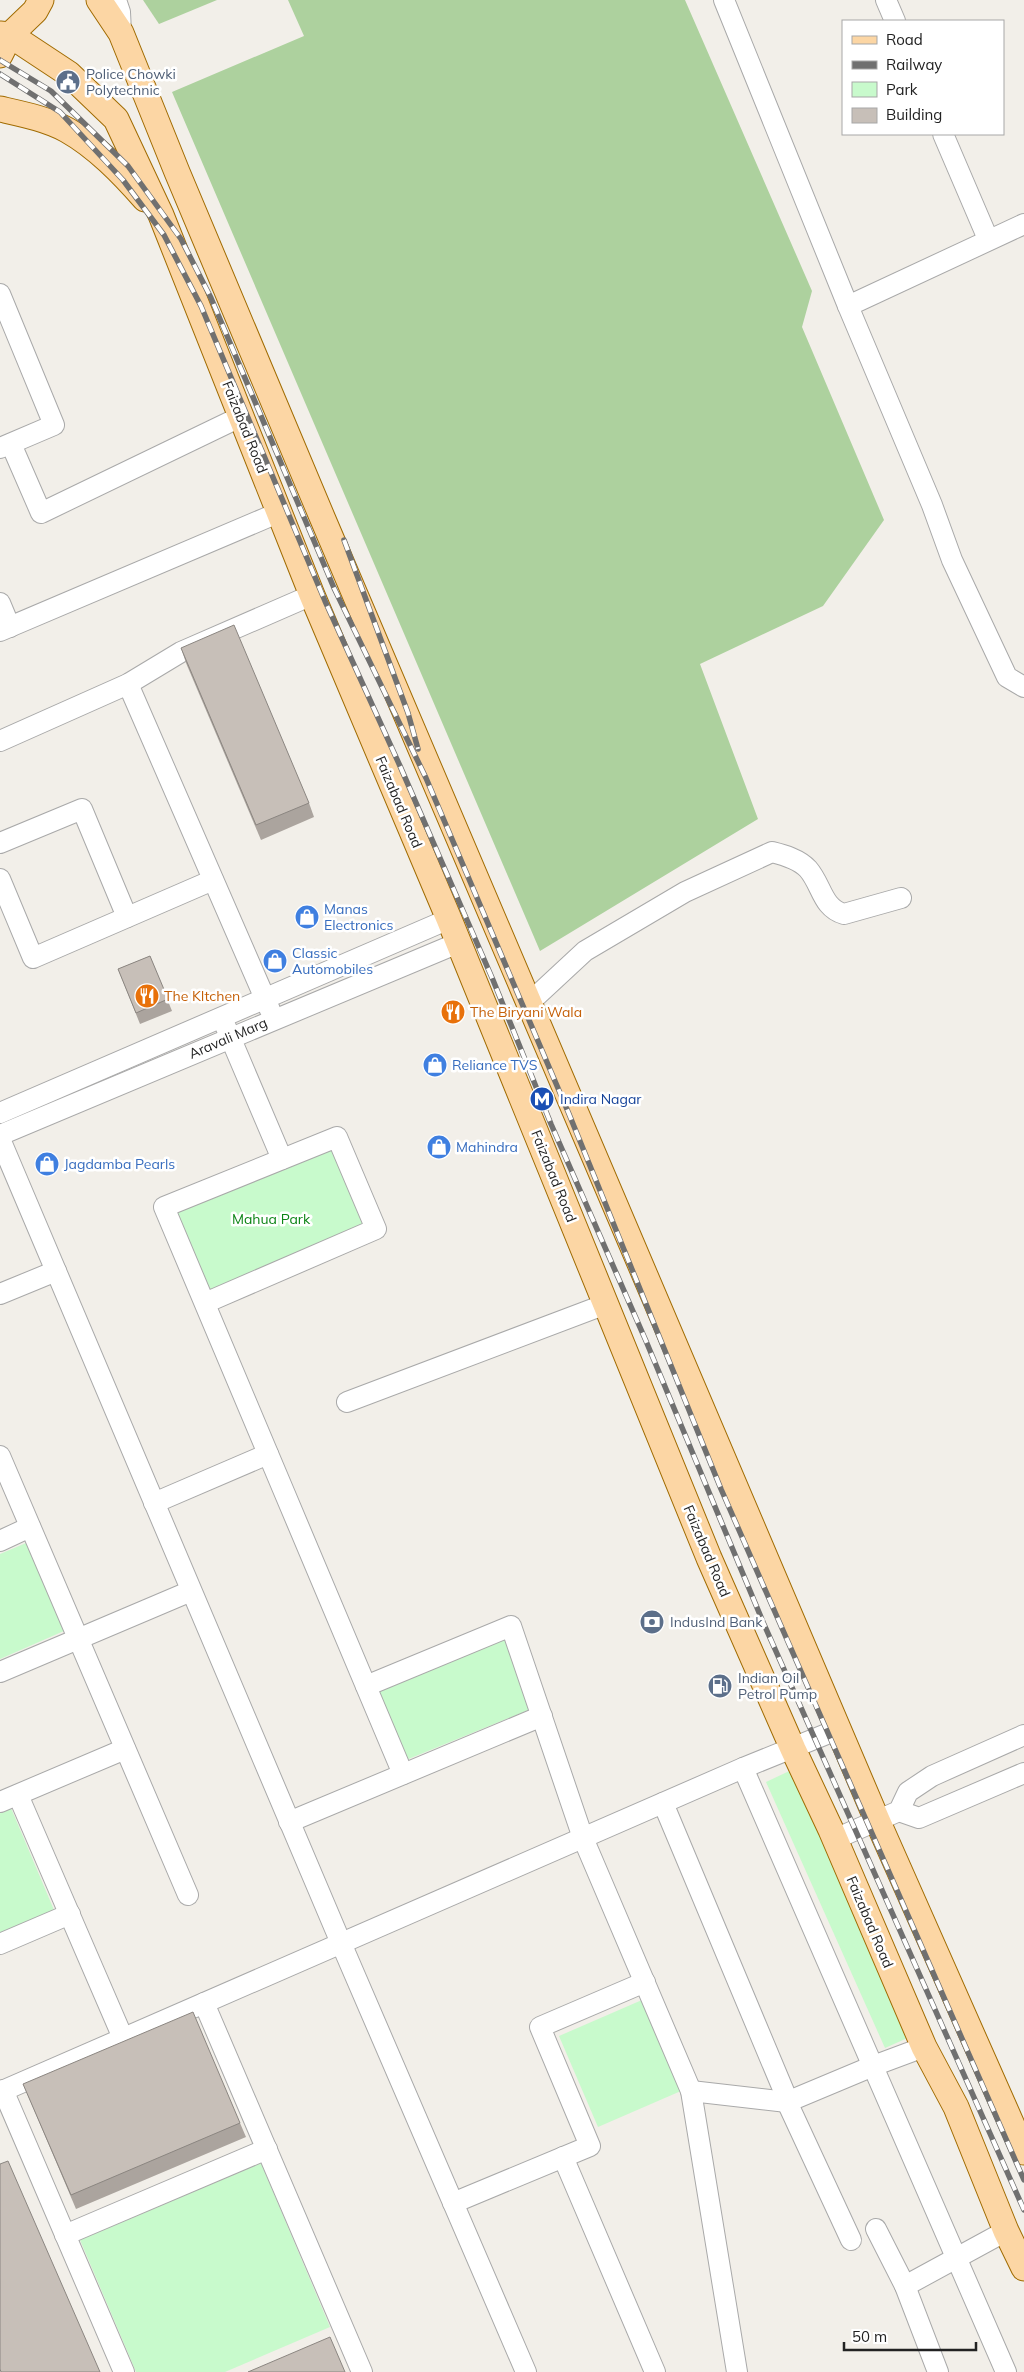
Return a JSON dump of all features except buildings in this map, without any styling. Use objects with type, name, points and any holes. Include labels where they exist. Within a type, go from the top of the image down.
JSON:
[{"type":"main road","points":[[3,41],[35,11],[41,0]]},
{"type":"main road","points":[[99,0],[121,33],[322,518],[839,1729],[888,1816],[1024,2152]]},
{"type":"main road","name":"Faizabad Road","points":[[3,41],[68,74],[116,119],[161,215],[312,595],[449,919],[709,1558],[793,1749],[835,1839],[924,2047],[956,2107],[1006,2231],[1024,2268]]},
{"type":"main road","points":[[0,110],[39,119],[67,130],[112,163],[161,215]]},
{"type":"street","points":[[116,0],[120,12],[121,33]]},
{"type":"street","points":[[724,0],[960,577],[1007,677],[1024,687]]},
{"type":"street","points":[[886,0],[895,20]]},
{"type":"street","points":[[943,135],[988,239]]},
{"type":"street","points":[[848,306],[988,239],[1024,224]]},
{"type":"street","points":[[0,294],[54,425],[5,446],[41,513],[240,417]]},
{"type":"street","points":[[0,603],[5,629],[280,512]]},
{"type":"street","points":[[0,741],[128,684],[181,652],[312,595]]},
{"type":"street","points":[[128,684],[274,1018]]},
{"type":"street","points":[[0,843],[82,809],[127,917]]},
{"type":"street","points":[[529,1003],[585,951],[685,892],[772,852],[786,855],[807,868],[828,906],[834,912],[844,914],[900,898]]},
{"type":"street","points":[[0,879],[33,958],[213,880]]},
{"type":"street","name":"Aravali Marg","points":[[0,1113],[449,919]]},
{"type":"street","name":"Aravali Marg","points":[[0,1135],[274,1018],[458,943]]},
{"type":"street","points":[[222,1017],[282,1159]]},
{"type":"street","points":[[205,1303],[376,1229],[337,1136],[164,1207],[403,1774]]},
{"type":"street","points":[[0,1139],[289,1822],[526,2372]]},
{"type":"street","points":[[0,1294],[56,1271]]},
{"type":"street","points":[[346,1402],[606,1304]]},
{"type":"street","points":[[154,1503],[268,1454]]},
{"type":"street","points":[[0,1456],[188,1895]]},
{"type":"street","points":[[0,1541],[30,1527]]},
{"type":"street","points":[[0,1672],[191,1591]]},
{"type":"street","points":[[366,1686],[511,1626],[583,1838],[691,2091],[736,2372]]},
{"type":"street","points":[[289,1822],[542,1716]]},
{"type":"street","points":[[124,2372],[2,2091],[743,1768],[839,1729]]},
{"type":"street","points":[[835,1839],[888,1816],[908,1792],[932,1776],[1024,1735]]},
{"type":"street","points":[[0,1802],[126,1749]]},
{"type":"street","points":[[743,1768],[1006,2372]]},
{"type":"street","points":[[888,1816],[919,1818],[1024,1773]]},
{"type":"street","points":[[18,1795],[123,2038]]},
{"type":"street","points":[[663,1803],[788,2102],[851,2240]]},
{"type":"street","points":[[0,1944],[70,1914]]},
{"type":"street","points":[[453,2203],[590,2146],[540,2027],[645,1982]]},
{"type":"street","points":[[204,2003],[267,2149],[336,2337],[362,2372]]},
{"type":"street","points":[[691,2091],[788,2102],[873,2066],[924,2047]]},
{"type":"street","points":[[65,2235],[267,2149]]},
{"type":"street","points":[[563,2157],[654,2372]]},
{"type":"street","points":[[876,2228],[905,2286],[938,2372]]},
{"type":"street","points":[[905,2286],[956,2256],[1006,2231]]},
{"type":"green space","points":[[143,0],[217,0],[159,24]]},
{"type":"green space","points":[[288,0],[685,0],[812,291],[802,327],[884,520],[823,606],[700,664],[758,819],[540,951],[172,92],[304,36]]},
{"type":"green space","name":"Mahua Park","points":[[333,1147],[366,1225],[208,1291],[176,1213]]},
{"type":"green space","points":[[26,1543],[64,1631],[0,1659],[0,1554]]},
{"type":"green space","points":[[504,1638],[531,1709],[406,1760],[378,1691]]},
{"type":"green space","points":[[802,1765],[921,2032],[885,2048],[766,1782]]},
{"type":"green space","points":[[11,1808],[54,1910],[0,1933],[0,1813]]},
{"type":"green space","points":[[642,2000],[681,2091],[598,2127],[559,2036]]},
{"type":"green space","points":[[261,2163],[330,2327],[225,2372],[136,2372],[80,2240]]},
{"type":"railway","points":[[0,60],[51,91],[128,166],[181,239],[211,298],[334,588],[426,778],[569,1114],[721,1489],[1024,2180]]},
{"type":"railway","points":[[0,74],[60,112],[123,180],[164,235],[201,306],[325,601],[400,766],[493,980],[551,1124],[646,1341],[763,1622],[1024,2210]]},
{"type":"railway","points":[[344,540],[408,713],[418,749]]},
{"type":"place","name":"Police Chowki Polytechnic","points":[[68,82]]},
{"type":"place","name":"Manas Electronics","points":[[307,917]]},
{"type":"place","name":"Classic Automobiles","points":[[275,961]]},
{"type":"place","name":"The KItchen","points":[[147,996]]},
{"type":"place","name":"The Biryani Wala","points":[[453,1012]]},
{"type":"place","name":"Reliance TVS","points":[[435,1065]]},
{"type":"place","name":"Indira Nagar","points":[[542,1099]]},
{"type":"place","name":"Mahindra","points":[[439,1147]]},
{"type":"place","name":"Jagdamba Pearls","points":[[47,1164]]},
{"type":"place","name":"IndusInd Bank","points":[[652,1622]]},
{"type":"place","name":"Indian Oil Petrol Pump","points":[[720,1686]]}]
